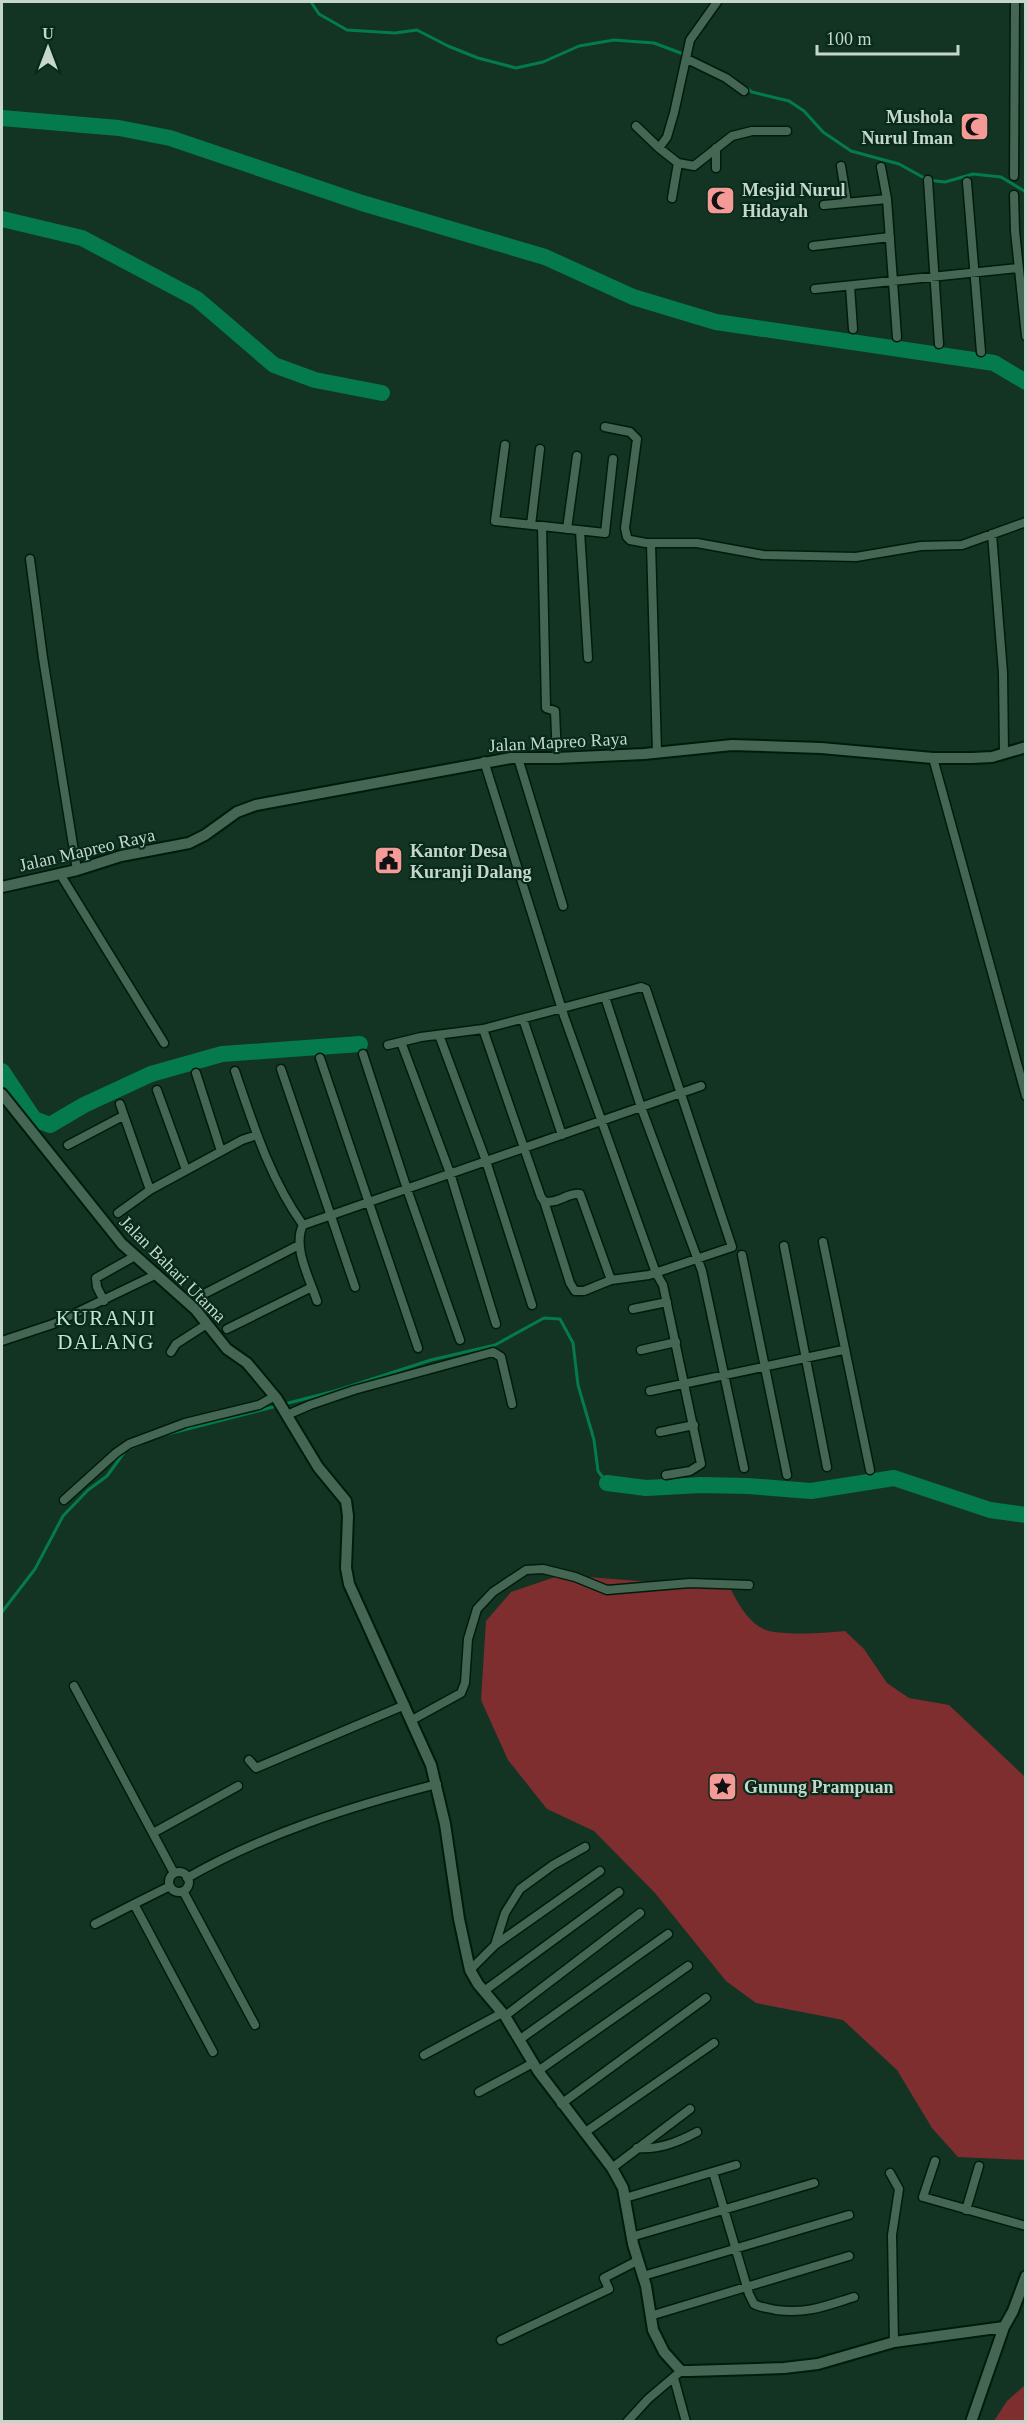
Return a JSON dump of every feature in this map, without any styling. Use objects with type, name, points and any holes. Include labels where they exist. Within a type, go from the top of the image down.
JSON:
[{"type":"street","points":[[661,146],[674,112],[690,40],[717,2]]},
{"type":"street","points":[[1014,176],[1015,2]]},
{"type":"street","points":[[687,59],[726,78],[744,91]]},
{"type":"street","points":[[636,126],[678,163],[694,166],[727,138],[744,132],[787,131]]},
{"type":"street","points":[[716,148],[716,168]]},
{"type":"street","points":[[672,198],[678,163]]},
{"type":"street","points":[[841,166],[848,203]]},
{"type":"street","points":[[881,167],[887,199],[897,337]]},
{"type":"street","points":[[927,180],[939,344]]},
{"type":"street","points":[[967,182],[981,352]]},
{"type":"street","points":[[1014,195],[1018,268],[1026,336]]},
{"type":"street","points":[[824,205],[887,199]]},
{"type":"street","points":[[813,246],[890,237]]},
{"type":"street","points":[[815,289],[1018,268]]},
{"type":"street","points":[[850,286],[853,329]]},
{"type":"street","points":[[606,427],[630,432],[637,439],[625,532],[630,540],[651,544],[697,543],[763,555],[856,558],[912,547],[958,545],[1026,522]]},
{"type":"street","points":[[505,445],[495,521],[605,533],[613,459]]},
{"type":"street","points":[[531,525],[540,449]]},
{"type":"street","points":[[567,529],[577,456]]},
{"type":"street","points":[[542,526],[546,708],[555,711],[557,758]]},
{"type":"street","points":[[580,531],[588,658]]},
{"type":"street","points":[[992,534],[1003,673],[1004,753]]},
{"type":"street","points":[[651,544],[657,752]]},
{"type":"street","points":[[30,559],[77,870]]},
{"type":"street","name":"Jalan Mapreo Raya","points":[[2,887],[77,870],[121,856],[189,843],[205,835],[237,812],[256,805],[484,761],[749,745],[849,750],[933,758],[982,758],[1026,747]]},
{"type":"street","points":[[519,758],[563,906]]},
{"type":"street","points":[[933,758],[1026,1096]]},
{"type":"street","points":[[484,761],[561,1009],[656,1273],[663,1285],[701,1464],[690,1471],[666,1475]]},
{"type":"street","points":[[60,874],[164,1043]]},
{"type":"street","points":[[388,1045],[483,1029],[641,987],[646,989],[732,1244],[728,1250],[656,1273],[611,1280],[575,1291],[570,1283],[544,1201],[483,1029]]},
{"type":"street","points":[[605,997],[641,1107],[702,1271],[744,1468]]},
{"type":"street","points":[[523,1019],[562,1135]]},
{"type":"street","points":[[439,1035],[486,1161],[532,1305]]},
{"type":"street","points":[[400,1042],[450,1173],[496,1324]]},
{"type":"street","points":[[363,1054],[460,1340]]},
{"type":"street","points":[[320,1058],[418,1348]]},
{"type":"street","points":[[281,1068],[329,1216],[355,1287]]},
{"type":"street","points":[[235,1071],[257,1135],[292,1210],[303,1225]]},
{"type":"street","points":[[196,1073],[221,1151]]},
{"type":"street","points":[[317,1301],[299,1245],[299,1233],[303,1225],[701,1086]]},
{"type":"street","points":[[158,1090],[186,1170]]},
{"type":"street","name":"Jalan Bahari Utama","points":[[2,1094],[98,1215],[135,1256],[195,1309],[227,1349],[247,1364],[280,1405],[318,1467],[346,1501],[348,1533],[346,1568],[349,1584],[427,1754],[437,1784],[470,1970]]},
{"type":"street","points":[[120,1104],[150,1190]]},
{"type":"street","points":[[68,1145],[123,1116]]},
{"type":"street","points":[[118,1213],[150,1190],[242,1140],[257,1135]]},
{"type":"street","points":[[544,1201],[552,1202],[574,1193],[580,1194],[611,1280]]},
{"type":"street","points":[[823,1242],[843,1350],[870,1470]]},
{"type":"street","points":[[202,1295],[299,1245]]},
{"type":"street","points":[[784,1246],[827,1467]]},
{"type":"street","points":[[742,1255],[787,1475]]},
{"type":"street","points":[[104,1301],[97,1287],[96,1278],[135,1256]]},
{"type":"street","points":[[2,1341],[53,1324],[157,1274]]},
{"type":"street","points":[[227,1329],[312,1287]]},
{"type":"street","points":[[633,1309],[667,1302]]},
{"type":"street","points":[[171,1352],[176,1344],[207,1324]]},
{"type":"street","points":[[641,1350],[676,1342]]},
{"type":"street","points":[[650,1391],[843,1350]]},
{"type":"street","points":[[64,1500],[129,1444],[185,1423],[259,1405],[310,1405],[354,1390],[493,1352],[501,1357],[512,1404]]},
{"type":"street","points":[[660,1432],[694,1425]]},
{"type":"street","points":[[412,1720],[461,1693],[465,1683],[468,1639],[477,1609],[493,1592],[519,1572],[543,1569],[585,1580],[607,1590],[690,1583],[749,1586]]},
{"type":"street","points":[[74,1686],[174,1873]]},
{"type":"street","points":[[249,1760],[256,1768],[405,1705]]},
{"type":"street","points":[[188,1878],[220,1859],[360,1804],[437,1784]]},
{"type":"street","points":[[153,1833],[238,1786]]},
{"type":"street","points":[[495,1945],[505,1913],[520,1889],[585,1847]]},
{"type":"street","points":[[600,1871],[495,1945],[470,1970],[503,2015],[535,2067],[612,2168],[623,2188],[631,2237],[643,2276],[653,2330],[677,2374],[686,2421]]},
{"type":"street","points":[[174,1873],[182,1873],[188,1878]]},
{"type":"street","points":[[174,1873],[169,1879],[170,1886],[175,1892],[183,1891],[188,1886],[188,1878]]},
{"type":"street","points":[[95,1924],[170,1886]]},
{"type":"street","points":[[183,1891],[255,2025]]},
{"type":"street","points":[[484,1991],[619,1892]]},
{"type":"street","points":[[134,1904],[213,2052]]},
{"type":"street","points":[[424,2055],[503,2015],[640,1913]]},
{"type":"street","points":[[519,2040],[668,1934]]},
{"type":"street","points":[[479,2092],[535,2067],[688,1966]]},
{"type":"street","points":[[561,2104],[706,1998]]},
{"type":"street","points":[[584,2133],[714,2043]]},
{"type":"street","points":[[612,2168],[690,2109]]},
{"type":"street","points":[[637,2148],[650,2149],[664,2146],[696,2132]]},
{"type":"street","points":[[935,2161],[923,2197],[1026,2226]]},
{"type":"street","points":[[625,2198],[736,2165]]},
{"type":"street","points":[[966,2210],[979,2166]]},
{"type":"street","points":[[713,2172],[751,2299],[758,2306],[788,2311],[817,2310],[854,2297]]},
{"type":"street","points":[[890,2173],[899,2189],[892,2235],[894,2342]]},
{"type":"street","points":[[631,2237],[814,2183]]},
{"type":"street","points":[[643,2276],[849,2215]]},
{"type":"street","points":[[650,2316],[849,2256]]},
{"type":"street","points":[[501,2340],[609,2289],[604,2278],[637,2261]]},
{"type":"street","points":[[971,2421],[1004,2327],[1013,2311],[1026,2276]]},
{"type":"street","points":[[627,2421],[677,2374],[818,2364],[894,2342],[1004,2327]]},
{"type":"shaded area","points":[[561,1575],[730,1588],[749,1618],[766,1630],[793,1633],[845,1631],[864,1649],[887,1683],[909,1698],[949,1705],[1025,1777],[1025,2160],[958,2157],[932,2128],[897,2070],[843,2020],[756,2003],[726,1981],[655,1893],[594,1831],[547,1809],[508,1760],[481,1700],[486,1621],[511,1592]]},
{"type":"shaded area","points":[[1025,2385],[1025,2421],[994,2421],[1007,2401]]},
{"type":"waterway","points":[[311,2],[319,14],[347,30],[395,33],[417,30],[478,58],[516,68],[543,62],[579,46],[614,40],[654,43],[686,55]]},
{"type":"waterway","points":[[727,75],[752,92],[789,101],[804,111],[823,132],[851,151],[899,164],[928,180],[945,182],[973,174],[1001,177],[1026,192]]},
{"type":"waterway","points":[[2,118],[119,128],[170,138],[362,203],[545,257],[633,297],[716,322],[994,363],[1026,382]]},
{"type":"waterway","points":[[2,219],[82,238],[197,299],[274,365],[315,380],[382,393]]},
{"type":"waterway","points":[[2,1071],[34,1119],[50,1125],[84,1105],[151,1074],[222,1054],[360,1044]]},
{"type":"waterway","points":[[164,1435],[335,1391],[431,1360],[495,1345],[544,1318],[560,1319],[573,1343],[578,1385],[594,1440],[598,1471],[607,1483]]},
{"type":"waterway","points":[[2,1612],[35,1569],[63,1516],[88,1490],[107,1476],[126,1450],[143,1443]]},
{"type":"waterway","points":[[607,1483],[646,1488],[701,1485],[811,1491],[894,1478],[990,1510],[1026,1515]]},
{"type":"place","name":"Mushola Nurul Iman","points":[[974,127]]},
{"type":"place","name":"Mesjid Nurul Hidayah","points":[[721,200]]},
{"type":"place","name":"Kantor Desa Kuranji Dalang","points":[[389,861]]},
{"type":"place","name":"Gunung Prampuan","points":[[723,1787]]},
{"type":"district","name":"KURANJI DALANG","points":[[106,1330]]}]
